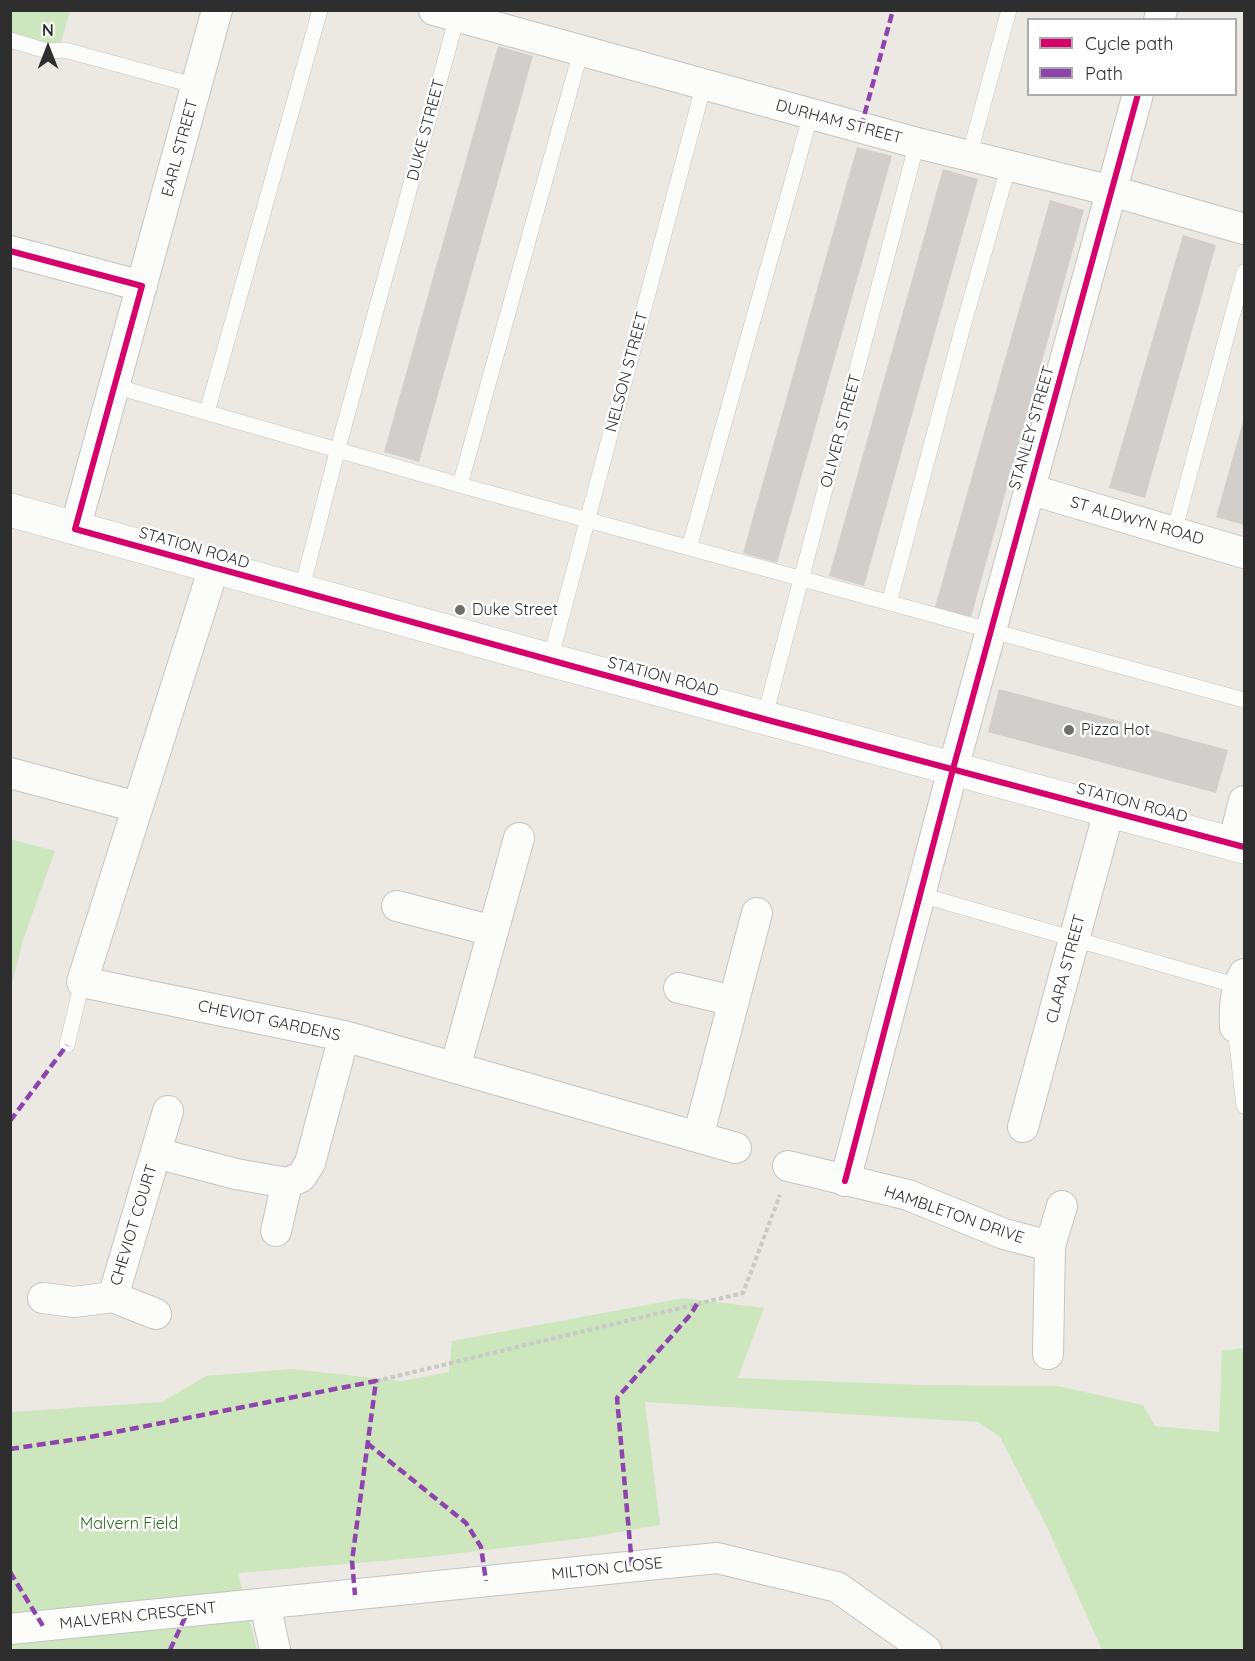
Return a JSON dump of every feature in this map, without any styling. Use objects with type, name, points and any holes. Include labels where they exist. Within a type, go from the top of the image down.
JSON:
[{"type":"main road","name":"STATION ROAD","points":[[10,510],[764,719],[1239,846]]},
{"type":"street","name":"EARL STREET","points":[[75,529],[217,10]]},
{"type":"street","name":"DURHAM STREET","points":[[449,13],[917,143],[1112,191],[1245,229]]},
{"type":"street","name":"STANLEY STREET","points":[[845,1181],[953,769],[1137,96]]},
{"type":"street","points":[[10,251],[142,286]]},
{"type":"street","name":"ST ALDWYN ROAD","points":[[1029,489],[1245,553]]},
{"type":"street","points":[[82,982],[214,567]]},
{"type":"street","points":[[10,773],[137,807]]},
{"type":"street","points":[[1239,846],[1245,801]]},
{"type":"street","name":"CLARA STREET","points":[[1023,1127],[1109,811]]},
{"type":"street","points":[[455,1068],[519,838]]},
{"type":"street","points":[[397,906],[493,931]]},
{"type":"street","points":[[698,1137],[757,913]]},
{"type":"street","points":[[1235,1028],[1234,1009],[1241,980]]},
{"type":"street","name":"CHEVIOT GARDENS","points":[[82,982],[344,1036],[736,1148]]},
{"type":"street","points":[[679,988],[734,1001]]},
{"type":"street","points":[[276,1231],[287,1184],[301,1177],[310,1163],[344,1036]]},
{"type":"street","name":"CHEVIOT COURT","points":[[113,1297],[168,1111]]},
{"type":"street","name":"CHEVIOT COURT","points":[[156,1153],[236,1174],[287,1184]]},
{"type":"street","name":"HAMBLETON DRIVE","points":[[788,1166],[908,1195],[1004,1234],[1050,1246]]},
{"type":"street","points":[[1047,1354],[1050,1246],[1062,1206]]},
{"type":"street","name":"CHEVIOT COURT","points":[[43,1298],[74,1302],[113,1297],[156,1314]]},
{"type":"street","name":"MILTON CLOSE","points":[[265,1604],[717,1558],[837,1587],[926,1650]]},
{"type":"street","points":[[265,1604],[275,1650]]},
{"type":"street","name":"MALVERN CRESCENT","points":[[10,1629],[265,1604]]},
{"type":"lane","points":[[207,412],[321,10]]},
{"type":"lane","points":[[969,156],[1009,10]]},
{"type":"lane","name":"DUKE STREET","points":[[301,592],[449,13]]},
{"type":"lane","points":[[10,40],[47,51],[65,50],[196,87]]},
{"type":"lane","points":[[460,484],[581,51]]},
{"type":"lane","name":"NELSON STREET","points":[[550,660],[704,84]]},
{"type":"lane","points":[[689,548],[811,114]]},
{"type":"lane","name":"OLIVER STREET","points":[[764,719],[917,143]]},
{"type":"lane","points":[[889,603],[1009,165]]},
{"type":"lane","points":[[1174,532],[1245,272]]},
{"type":"lane","points":[[114,386],[588,520],[1245,700]]},
{"type":"lane","points":[[921,895],[1074,938],[1241,980]]},
{"type":"lane","points":[[67,1045],[82,982]]},
{"type":"lane","points":[[1235,1028],[1245,1106]]},
{"type":"path","points":[[376,1381],[743,1293],[782,1189],[788,1166]]},
{"type":"green space","points":[[10,11],[70,11],[56,60],[11,47]]},
{"type":"green space","points":[[11,839],[55,851],[24,937],[11,986]]},
{"type":"green space","name":"Malvern Field","points":[[684,1298],[764,1308],[738,1378],[922,1385],[1058,1386],[1143,1405],[1155,1426],[1219,1432],[1222,1351],[1244,1348],[1244,1650],[1102,1650],[1047,1527],[1000,1437],[978,1422],[645,1402],[660,1525],[585,1538],[428,1557],[238,1573],[257,1650],[11,1650],[11,1412],[162,1402],[206,1376],[291,1369],[402,1381],[449,1372],[452,1341]]},
{"type":"building","points":[[498,46],[533,56],[419,462],[384,452]]},
{"type":"building","points":[[857,147],[892,156],[777,563],[743,553]]},
{"type":"building","points":[[943,169],[978,179],[864,586],[829,576]]},
{"type":"building","points":[[1050,200],[1084,210],[971,617],[935,607]]},
{"type":"building","points":[[1183,235],[1216,245],[1145,498],[1109,488]]},
{"type":"building","points":[[1244,418],[1244,525],[1216,517]]},
{"type":"building","points":[[999,689],[1228,750],[1216,793],[988,732]]},
{"type":"marked path","points":[[861,127],[893,10]]},
{"type":"marked path","points":[[10,1121],[67,1045]]},
{"type":"marked path","points":[[632,1566],[617,1398],[691,1314],[697,1304]]},
{"type":"marked path","points":[[10,1449],[85,1438],[376,1381],[352,1561],[355,1595]]},
{"type":"marked path","points":[[367,1443],[466,1523],[481,1547],[486,1581]]},
{"type":"marked path","points":[[10,1572],[43,1626]]},
{"type":"marked path","points":[[170,1650],[188,1611]]},
{"type":"cycle path","points":[[845,1181],[953,769],[1137,96]]},
{"type":"cycle path","points":[[10,251],[142,286],[75,529],[764,719],[1244,847]]},
{"type":"place","name":"Duke Street","points":[[460,610]]},
{"type":"place","name":"Pizza Hot","points":[[1069,730]]}]
